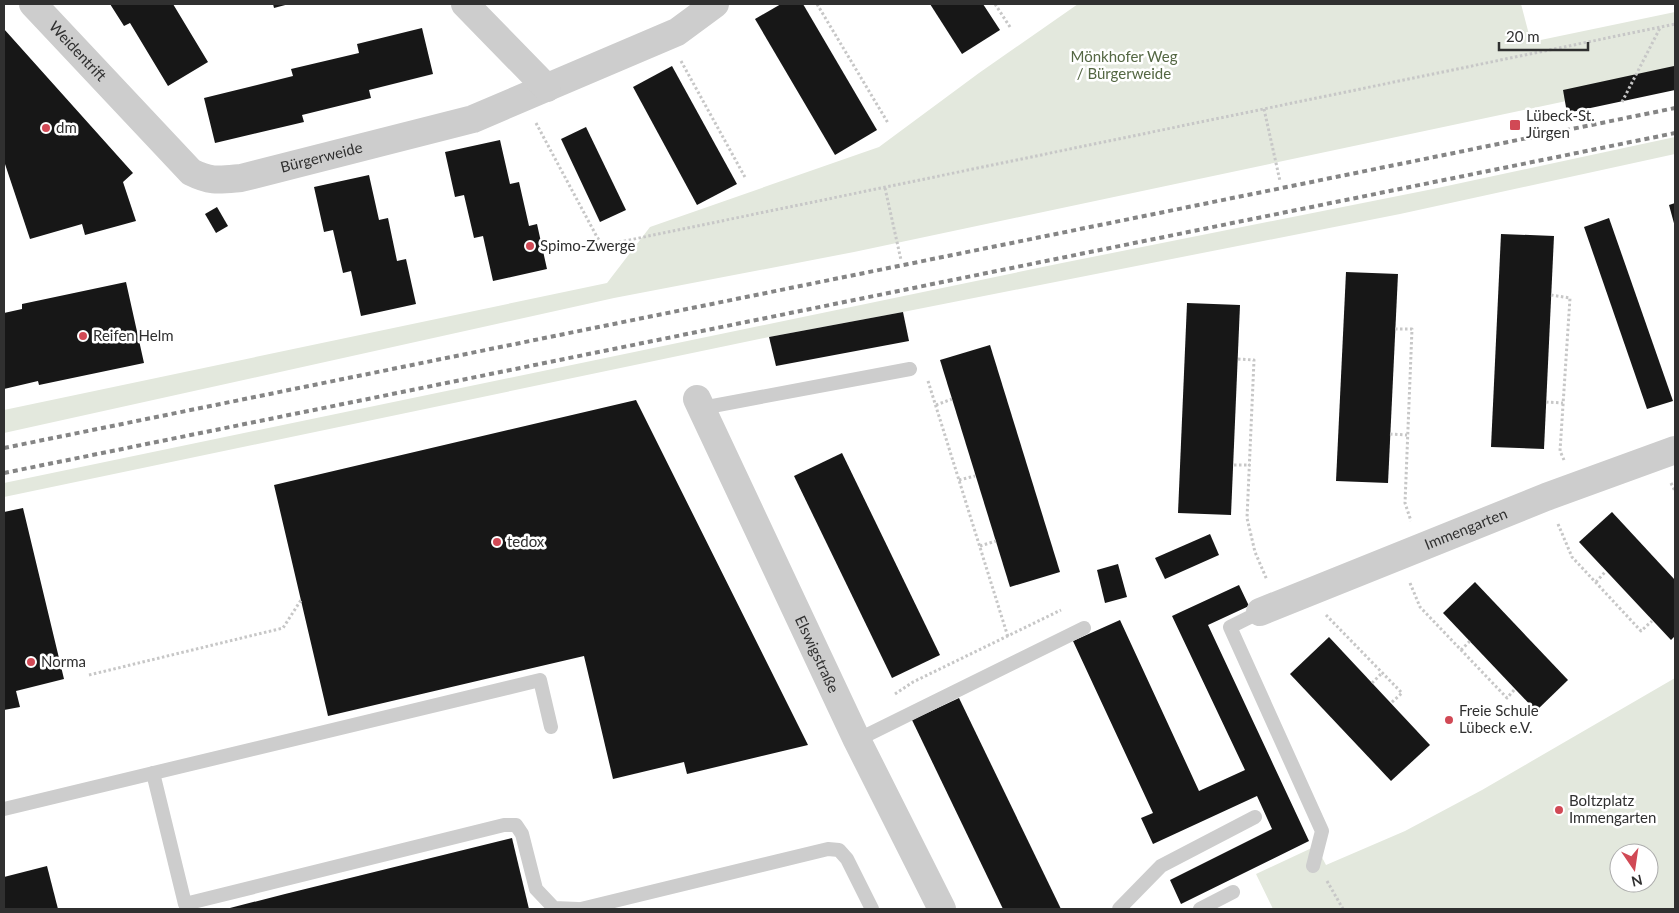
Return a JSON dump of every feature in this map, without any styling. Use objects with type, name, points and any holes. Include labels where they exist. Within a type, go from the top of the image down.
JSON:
[{"type":"street","name":"Weidentrift","points":[[33,4],[122,98]]},
{"type":"street","points":[[464,4],[535,93]]},
{"type":"street","name":"Bürgerweide","points":[[122,98],[191,172],[206,179],[241,178],[473,119],[677,32],[715,4]]},
{"type":"street","name":"Elswigstraße","points":[[699,403],[857,740],[942,909]]},
{"type":"street","name":"Immengarten","points":[[1269,609],[1546,498],[1675,450]]},
{"type":"lane","points":[[699,403],[910,369]]},
{"type":"lane","points":[[1269,609],[1230,627],[1322,831],[1313,866]]},
{"type":"lane","points":[[857,740],[1084,628]]},
{"type":"lane","points":[[4,809],[540,680],[551,727]]},
{"type":"lane","points":[[153,774],[185,904],[496,828],[516,825],[522,834],[536,889],[554,908],[579,909],[828,849],[839,850],[846,858],[872,909]]},
{"type":"lane","points":[[1119,909],[1161,866],[1255,817]]},
{"type":"lane","points":[[1200,909],[1232,892]]},
{"type":"path","points":[[817,4],[888,123]]},
{"type":"path","points":[[995,4],[1010,27]]},
{"type":"path","points":[[535,93],[602,244],[620,242],[885,188],[1675,24]]},
{"type":"path","points":[[1622,102],[1660,28]]},
{"type":"path","points":[[668,36],[746,178]]},
{"type":"path","points":[[1264,109],[1280,181]]},
{"type":"path","points":[[885,188],[902,260]]},
{"type":"path","points":[[1551,295],[1570,298],[1560,451],[1574,488]]},
{"type":"path","points":[[1395,329],[1412,329],[1405,503],[1410,552],[1420,607],[1507,698],[1515,689]]},
{"type":"path","points":[[1238,359],[1254,360],[1247,518],[1269,609]]},
{"type":"path","points":[[910,369],[924,367],[1008,637]]},
{"type":"path","points":[[936,405],[952,399]]},
{"type":"path","points":[[1546,402],[1563,403]]},
{"type":"path","points":[[1390,434],[1408,435]]},
{"type":"path","points":[[1234,465],[1250,465]]},
{"type":"path","points":[[959,480],[975,476]]},
{"type":"path","points":[[1546,498],[1572,556],[1641,631],[1652,621]]},
{"type":"path","points":[[979,546],[996,541]]},
{"type":"path","points":[[1596,582],[1606,572]]},
{"type":"path","points":[[1312,591],[1322,611],[1402,693],[1391,703]]},
{"type":"path","points":[[89,675],[282,628],[301,600]]},
{"type":"path","points":[[890,697],[913,682],[1061,610]]},
{"type":"path","points":[[1461,650],[1470,641]]},
{"type":"path","points":[[1372,683],[1382,673]]},
{"type":"path","points":[[1313,866],[1326,879],[1343,909]]},
{"type":"green space","name":"Mönkhofer Weg / Bürgerweide","points":[[1078,4],[1521,4],[1531,42],[1675,12],[1675,78],[854,252],[614,298],[4,433],[4,410],[607,283],[650,227],[879,147],[979,73]]},
{"type":"green space","points":[[1675,137],[1675,154],[1400,214],[769,337],[4,497],[4,483],[1062,263],[1433,189]]},
{"type":"green space","name":"Boltzplatz Immengarten","points":[[1675,678],[1675,909],[1273,909],[1256,874],[1316,846],[1326,865],[1405,831],[1482,790]]},
{"type":"building","points":[[110,4],[173,4],[208,62],[168,86],[130,23],[124,26]]},
{"type":"building","points":[[273,4],[289,4],[274,8]]},
{"type":"building","points":[[781,4],[803,4],[877,130],[835,155],[755,19]]},
{"type":"building","points":[[930,4],[983,4],[1000,30],[962,54]]},
{"type":"building","points":[[422,28],[433,74],[369,90],[371,98],[302,115],[304,122],[215,143],[204,98],[293,76],[291,69],[359,53],[357,44]]},
{"type":"building","points":[[4,29],[133,173],[123,182],[136,221],[85,235],[82,224],[30,239],[4,161]]},
{"type":"building","points":[[672,66],[737,184],[697,205],[633,87]]},
{"type":"building","points":[[1674,66],[1675,90],[1567,113],[1563,90]]},
{"type":"building","points":[[586,127],[626,210],[600,222],[561,139]]},
{"type":"building","points":[[500,140],[510,184],[519,182],[529,226],[537,224],[547,269],[493,281],[483,236],[474,238],[464,195],[455,197],[445,152]]},
{"type":"building","points":[[369,175],[379,220],[388,218],[397,261],[406,259],[416,304],[361,316],[351,271],[343,273],[333,230],[324,232],[314,187]]},
{"type":"building","points":[[1675,203],[1675,227],[1669,205]]},
{"type":"building","points":[[217,207],[228,226],[216,233],[205,214]]},
{"type":"building","points":[[1609,218],[1673,401],[1647,409],[1584,227]]},
{"type":"building","points":[[1501,234],[1554,236],[1544,449],[1491,447]]},
{"type":"building","points":[[1346,272],[1398,274],[1388,483],[1336,481]]},
{"type":"building","name":"Reifen Helm","points":[[126,282],[144,363],[39,385],[38,381],[4,389],[4,313],[22,309],[22,304]]},
{"type":"building","points":[[1187,303],[1240,305],[1231,515],[1178,513]]},
{"type":"building","points":[[903,312],[909,341],[776,366],[769,337]]},
{"type":"building","points":[[990,345],[1060,572],[1010,587],[940,360]]},
{"type":"building","name":"tedox","points":[[636,400],[808,745],[687,774],[684,762],[613,779],[584,656],[328,716],[274,485]]},
{"type":"building","points":[[842,453],[940,655],[892,678],[794,476]]},
{"type":"building","points":[[23,508],[64,679],[16,691],[20,707],[4,710],[4,512]]},
{"type":"building","points":[[1612,512],[1675,580],[1675,636],[1671,640],[1579,542]]},
{"type":"building","points":[[1210,534],[1219,555],[1165,579],[1155,558]]},
{"type":"building","points":[[1118,564],[1127,597],[1105,603],[1097,570]]},
{"type":"building","points":[[1475,582],[1568,680],[1536,711],[1443,613]]},
{"type":"building","points":[[1239,585],[1249,606],[1208,625],[1309,841],[1181,904],[1170,880],[1272,829],[1257,796],[1153,844],[1141,818],[1153,813],[1073,641],[1120,620],[1199,791],[1245,770],[1172,616]]},
{"type":"building","points":[[1329,637],[1430,745],[1391,781],[1290,674]]},
{"type":"building","points":[[959,698],[1061,909],[1003,909],[912,720]]},
{"type":"building","points":[[512,838],[529,909],[226,909],[285,894]]},
{"type":"building","points":[[47,866],[58,909],[4,909],[4,877]]},
{"type":"railway","points":[[4,448],[1675,108]]},
{"type":"railway","points":[[4,473],[1675,133]]},
{"type":"place","name":"Lübeck-St. Jürgen","points":[[1515,125]]},
{"type":"place","name":"dm","points":[[46,128]]},
{"type":"place","name":"Spimo-Zwerge","points":[[530,246]]},
{"type":"place","name":"Reifen Helm","points":[[83,336]]},
{"type":"place","name":"tedox","points":[[497,542]]},
{"type":"place","name":"Norma","points":[[31,662]]},
{"type":"place","name":"Freie Schule Lübeck e.V.","points":[[1449,720]]},
{"type":"place","name":"Boltzplatz Immengarten","points":[[1559,810]]}]
